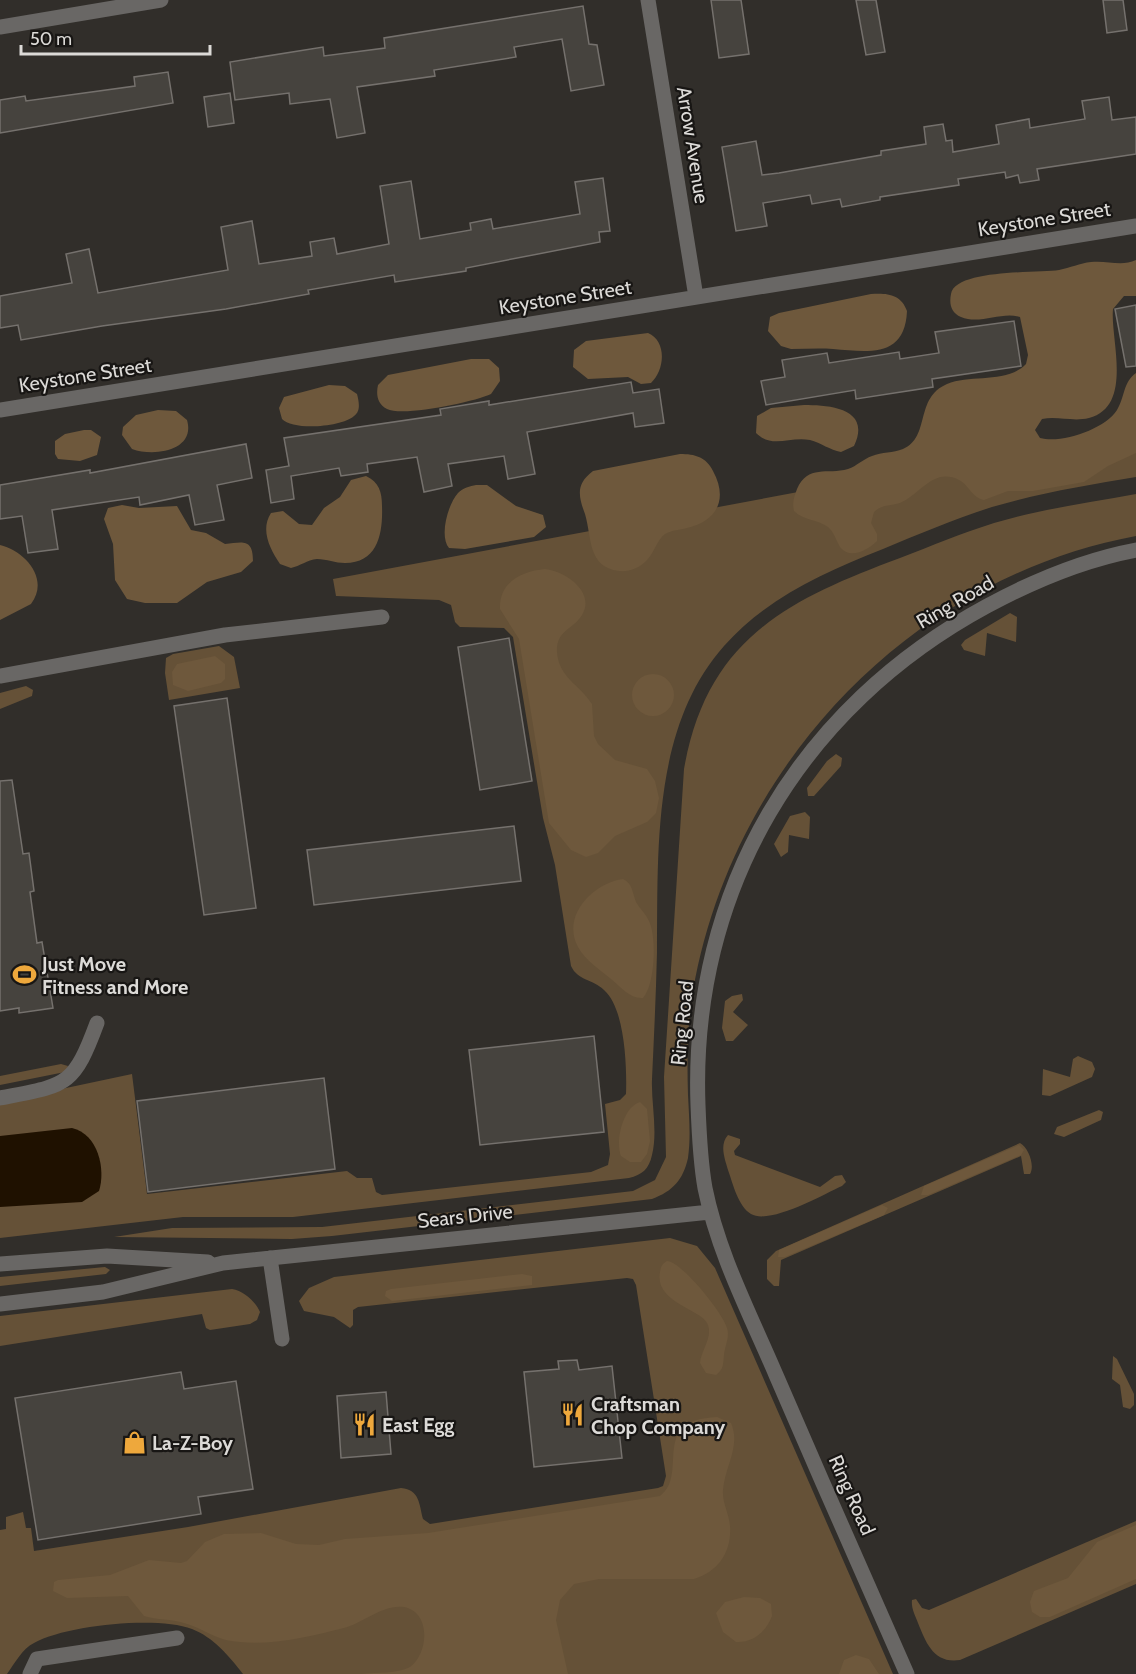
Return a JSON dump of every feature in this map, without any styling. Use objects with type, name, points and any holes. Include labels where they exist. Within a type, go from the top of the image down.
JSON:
[{"type":"street","points":[[0,27],[161,0]]},
{"type":"street","name":"Arrow Avenue","points":[[648,0],[696,297]]},
{"type":"street","name":"Keystone Street","points":[[0,410],[1136,226]]},
{"type":"street","name":"Ring Road","points":[[906,1674],[736,1282],[711,1212],[701,1155],[698,1095],[698,1043],[703,999],[725,913],[745,858],[783,787],[845,711],[881,678],[944,630],[996,601],[1072,566],[1136,550]]},
{"type":"street","points":[[0,676],[225,635],[382,617]]},
{"type":"street","points":[[0,1098],[39,1091],[67,1080],[78,1069],[98,1023]]},
{"type":"street","name":"Sears Drive","points":[[0,1304],[103,1292],[223,1263],[711,1212]]},
{"type":"street","name":"Sears Drive","points":[[0,1264],[107,1256],[223,1263]]},
{"type":"street","points":[[270,1258],[282,1340]]},
{"type":"street","points":[[30,1674],[37,1659],[177,1638]]},
{"type":"shaded area","points":[[1136,260],[1136,296],[1124,296],[1113,309],[1117,370],[1116,386],[1111,400],[1103,411],[1089,418],[1042,419],[1035,430],[1040,438],[1060,439],[1093,429],[1117,410],[1126,385],[1136,373],[1136,453],[1108,466],[1084,482],[1033,491],[1008,491],[984,500],[976,497],[959,480],[950,477],[934,479],[900,503],[880,508],[874,512],[871,523],[877,534],[877,541],[869,548],[854,553],[844,551],[840,547],[828,527],[802,517],[794,511],[793,503],[801,481],[812,473],[848,469],[869,457],[903,449],[912,443],[921,427],[930,398],[937,390],[957,381],[1009,374],[1026,364],[1028,355],[1020,317],[1006,316],[976,320],[961,317],[953,311],[951,305],[951,294],[956,286],[982,276],[1059,270],[1091,262],[1125,263]]},
{"type":"shaded area","points":[[871,294],[893,296],[901,301],[907,311],[905,326],[900,337],[883,349],[859,351],[791,349],[781,346],[768,331],[770,317],[779,313]]},
{"type":"shaded area","points":[[648,333],[658,342],[662,356],[659,371],[651,383],[641,384],[628,377],[588,379],[573,367],[574,350],[586,341]]},
{"type":"shaded area","points":[[471,359],[489,359],[499,368],[500,381],[491,394],[455,404],[408,411],[387,409],[379,402],[378,385],[388,375]]},
{"type":"shaded area","points":[[329,385],[345,386],[357,394],[359,409],[354,416],[339,423],[318,426],[296,425],[282,419],[279,408],[284,397]]},
{"type":"shaded area","points":[[804,405],[836,408],[853,416],[858,433],[854,446],[841,452],[810,440],[775,441],[762,438],[756,433],[757,416],[771,408]]},
{"type":"shaded area","points":[[158,410],[176,411],[187,420],[188,430],[185,439],[179,445],[161,452],[132,449],[122,435],[123,427],[136,415]]},
{"type":"shaded area","points":[[1136,429],[1136,477],[1046,493],[992,507],[839,567],[798,588],[759,614],[724,646],[700,678],[683,714],[671,752],[664,791],[658,873],[652,1079],[654,1146],[651,1160],[641,1173],[629,1178],[293,1217],[183,1217],[0,1238],[0,1102],[132,1074],[147,1194],[347,1171],[357,1178],[372,1178],[376,1192],[382,1195],[591,1172],[608,1165],[610,1154],[605,1104],[620,1100],[626,1094],[623,1039],[611,999],[600,986],[578,975],[571,966],[555,865],[543,818],[513,637],[504,628],[460,627],[455,622],[451,605],[439,600],[336,596],[333,579]]},
{"type":"shaded area","points":[[91,430],[101,437],[97,455],[80,461],[58,459],[55,454],[55,441],[65,434]]},
{"type":"shaded area","points":[[680,454],[700,457],[713,471],[720,490],[720,499],[713,514],[698,525],[665,534],[647,560],[634,569],[619,571],[601,564],[590,541],[580,495],[581,485],[587,476],[593,471]]},
{"type":"shaded area","points":[[366,476],[377,484],[382,501],[379,536],[371,552],[356,562],[341,563],[317,559],[291,568],[280,564],[266,533],[271,513],[283,511],[299,524],[312,525],[324,508],[340,497],[351,480]]},
{"type":"shaded area","points":[[476,485],[487,485],[516,506],[543,515],[546,527],[534,537],[465,549],[449,548],[446,543],[445,528],[454,498],[460,491]]},
{"type":"shaded area","points":[[1136,494],[1136,536],[1054,558],[977,593],[907,639],[844,695],[791,759],[747,831],[714,909],[693,991],[690,1017],[688,1158],[680,1179],[666,1192],[652,1199],[332,1236],[292,1239],[114,1237],[172,1228],[322,1227],[633,1191],[655,1180],[666,1157],[664,1077],[684,769],[695,724],[712,687],[733,656],[758,630],[788,609],[822,590],[859,574],[958,535],[1011,518]]},
{"type":"shaded area","points":[[122,505],[139,508],[177,506],[191,530],[206,533],[225,544],[245,543],[251,548],[253,561],[241,572],[207,582],[177,603],[145,603],[127,599],[115,580],[113,544],[104,519],[108,508]]},
{"type":"shaded area","points":[[0,545],[18,553],[26,560],[32,567],[38,585],[31,604],[0,620]]},
{"type":"shaded area","points":[[545,569],[569,578],[582,591],[585,598],[582,615],[559,639],[557,652],[561,668],[592,704],[594,736],[598,744],[615,760],[647,769],[655,781],[659,798],[656,813],[647,822],[615,836],[598,853],[586,857],[571,850],[549,823],[519,639],[500,609],[503,592],[508,585],[520,575]]},
{"type":"shaded area","points":[[1010,613],[1017,617],[1016,642],[987,633],[985,656],[964,650],[961,645],[965,640]]},
{"type":"shaded area","points":[[219,646],[234,657],[240,688],[169,700],[165,673],[166,658],[173,654]]},
{"type":"shaded area","points":[[215,656],[225,664],[225,679],[221,683],[188,691],[173,685],[172,672],[177,664]]},
{"type":"shaded area","points":[[653,674],[668,680],[674,695],[668,710],[653,716],[638,710],[632,695],[638,680]]},
{"type":"shaded area","points":[[26,686],[33,690],[32,696],[0,709],[0,693]]},
{"type":"shaded area","points":[[836,754],[842,758],[841,766],[814,796],[808,796],[807,788],[827,761]]},
{"type":"shaded area","points":[[805,812],[810,817],[809,839],[789,835],[788,852],[781,857],[774,844],[790,816]]},
{"type":"shaded area","points":[[623,879],[630,886],[636,902],[648,918],[652,928],[654,961],[650,983],[643,998],[630,995],[593,964],[581,952],[574,935],[577,913],[583,903],[601,887]]},
{"type":"shaded area","points":[[742,994],[743,1000],[733,1012],[748,1025],[733,1041],[726,1041],[722,1028],[725,1001],[732,996]]},
{"type":"shaded area","points":[[1078,1056],[1092,1062],[1095,1069],[1092,1077],[1050,1096],[1042,1095],[1043,1069],[1070,1077],[1073,1059]]},
{"type":"shaded area","points":[[61,1064],[68,1066],[65,1072],[0,1085],[0,1076]]},
{"type":"shaded area","points":[[640,1102],[647,1109],[650,1141],[647,1154],[641,1162],[630,1162],[621,1156],[620,1134],[629,1110]]},
{"type":"shaded area","points":[[1099,1110],[1103,1112],[1101,1120],[1064,1137],[1054,1134],[1057,1127]]},
{"type":"shaded area","points":[[72,1128],[88,1137],[98,1154],[101,1173],[99,1191],[82,1202],[0,1207],[0,1136]]},
{"type":"shaded area","points":[[728,1135],[740,1139],[740,1144],[734,1151],[735,1155],[820,1187],[835,1176],[842,1175],[846,1182],[822,1196],[783,1212],[770,1216],[751,1214],[739,1200],[724,1157],[723,1148]]},
{"type":"shaded area","points":[[1020,1143],[1030,1157],[1032,1166],[1030,1174],[1024,1174],[1021,1156],[781,1260],[779,1286],[774,1286],[767,1279],[767,1260],[776,1251]]},
{"type":"shaded area","points":[[1019,1145],[1024,1150],[1021,1155],[928,1195],[921,1195],[924,1186]]},
{"type":"shaded area","points":[[882,1205],[888,1208],[884,1215],[785,1257],[778,1257],[779,1250]]},
{"type":"shaded area","points":[[670,1238],[697,1246],[715,1268],[893,1674],[243,1674],[220,1648],[200,1632],[177,1625],[135,1623],[89,1627],[49,1637],[26,1649],[7,1674],[0,1674],[0,1530],[6,1529],[6,1517],[23,1512],[26,1528],[31,1528],[34,1551],[188,1527],[401,1488],[415,1495],[423,1519],[430,1524],[663,1486],[666,1476],[636,1285],[633,1279],[358,1307],[353,1310],[353,1325],[350,1328],[334,1317],[304,1311],[299,1301],[309,1288],[334,1277]]},
{"type":"shaded area","points":[[667,1261],[682,1269],[691,1278],[724,1321],[728,1338],[723,1366],[716,1375],[706,1373],[700,1363],[709,1333],[707,1323],[696,1313],[670,1298],[660,1282],[661,1268]]},
{"type":"shaded area","points":[[105,1267],[110,1270],[106,1274],[0,1286],[0,1277]]},
{"type":"shaded area","points":[[522,1274],[532,1276],[532,1285],[392,1301],[385,1296],[386,1291],[391,1289]]},
{"type":"shaded area","points":[[232,1289],[245,1294],[255,1304],[260,1312],[257,1320],[250,1324],[210,1330],[206,1328],[202,1314],[0,1346],[0,1316]]},
{"type":"shaded area","points":[[1113,1356],[1117,1359],[1134,1394],[1134,1405],[1130,1409],[1123,1407],[1120,1385],[1112,1379]]},
{"type":"shaded area","points":[[717,1417],[731,1423],[734,1431],[733,1448],[723,1490],[730,1535],[722,1560],[703,1576],[694,1579],[599,1579],[574,1584],[560,1600],[556,1620],[568,1674],[361,1674],[399,1671],[410,1667],[416,1661],[424,1643],[423,1624],[413,1610],[404,1607],[388,1608],[351,1626],[316,1635],[255,1643],[226,1640],[184,1623],[144,1616],[128,1596],[67,1598],[53,1591],[54,1582],[58,1580],[110,1575],[149,1560],[181,1563],[187,1561],[205,1542],[224,1534],[261,1533],[296,1544],[319,1545],[345,1539],[428,1533],[660,1496],[668,1486],[672,1475],[674,1449],[683,1428],[696,1420]]},
{"type":"shaded area","points":[[1136,1521],[1136,1584],[960,1660],[944,1659],[932,1651],[928,1645],[914,1612],[912,1600],[916,1599],[922,1608],[929,1610]]},
{"type":"shaded area","points":[[1136,1525],[1136,1579],[1050,1617],[1040,1617],[1032,1612],[1030,1602],[1034,1591],[1068,1578],[1097,1542]]},
{"type":"shaded area","points":[[744,1597],[760,1598],[771,1604],[772,1616],[758,1635],[748,1641],[736,1642],[723,1632],[716,1613],[725,1602]]},
{"type":"shaded area","points":[[856,1655],[869,1659],[879,1674],[839,1674],[844,1660]]},
{"type":"building","points":[[711,0],[741,0],[749,54],[719,58]]},
{"type":"building","points":[[856,0],[876,0],[885,52],[866,55]]},
{"type":"building","points":[[1103,0],[1123,0],[1127,30],[1107,33]]},
{"type":"building","points":[[583,6],[589,44],[597,45],[604,85],[571,91],[562,39],[514,47],[516,57],[434,70],[435,76],[357,87],[365,133],[337,138],[330,99],[290,104],[289,93],[235,100],[230,62],[323,47],[324,56],[385,48],[384,38]]},
{"type":"building","points":[[168,72],[173,103],[0,133],[0,100],[25,96],[26,101],[135,86],[134,77]]},
{"type":"building","points":[[230,93],[234,123],[208,127],[204,97]]},
{"type":"building","points":[[1109,97],[1112,120],[1136,117],[1136,154],[1037,169],[1039,180],[1020,183],[1018,175],[1006,178],[1005,172],[958,179],[959,185],[880,197],[880,200],[842,207],[840,199],[812,204],[810,195],[763,203],[767,226],[736,231],[722,147],[756,141],[762,175],[881,155],[881,151],[926,144],[924,127],[943,124],[946,141],[952,140],[953,152],[999,144],[996,125],[1029,119],[1030,128],[1085,119],[1082,101]]},
{"type":"building","points":[[603,178],[610,231],[599,232],[600,242],[466,268],[466,271],[395,282],[394,275],[308,290],[309,294],[226,309],[21,340],[18,325],[0,328],[0,296],[72,283],[66,254],[89,249],[98,293],[228,270],[221,227],[252,221],[259,264],[312,256],[310,242],[334,238],[337,254],[389,244],[380,186],[411,181],[420,239],[471,230],[470,223],[491,219],[493,229],[580,214],[575,182]]},
{"type":"building","points":[[1136,305],[1136,366],[1126,367],[1115,309]]},
{"type":"building","points":[[1014,321],[1021,366],[932,379],[933,387],[856,399],[855,390],[766,405],[761,381],[785,377],[782,360],[827,353],[829,363],[899,352],[900,359],[939,353],[935,332]]},
{"type":"building","points":[[631,382],[633,393],[659,389],[664,423],[635,427],[633,413],[527,432],[535,474],[508,479],[504,456],[448,464],[452,486],[424,492],[417,457],[367,464],[368,472],[341,476],[339,468],[291,476],[294,499],[271,503],[266,470],[289,466],[284,438],[441,415],[440,409],[489,401],[489,405]]},
{"type":"building","points":[[246,444],[252,478],[217,485],[224,520],[195,525],[189,495],[140,505],[139,497],[52,510],[58,549],[28,553],[22,516],[0,519],[0,485],[90,470],[90,473]]},
{"type":"building","points":[[509,638],[532,781],[480,790],[458,647]]},
{"type":"building","points":[[227,698],[256,908],[204,915],[174,706]]},
{"type":"building","points":[[12,780],[23,854],[29,853],[34,891],[30,892],[37,943],[42,942],[53,1008],[19,1013],[19,1008],[0,1011],[0,781]]},
{"type":"building","points":[[514,826],[521,881],[314,905],[307,850]]},
{"type":"building","points":[[594,1036],[604,1132],[480,1145],[469,1050]]},
{"type":"building","points":[[324,1078],[335,1169],[148,1192],[137,1101]]},
{"type":"building","name":"Craftsman Chop Company","points":[[577,1360],[579,1370],[612,1366],[622,1458],[534,1467],[524,1372],[559,1369],[558,1361]]},
{"type":"building","name":"La-Z-Boy","points":[[181,1372],[184,1389],[236,1381],[253,1489],[198,1497],[201,1514],[38,1540],[15,1398]]},
{"type":"building","name":"East Egg","points":[[386,1392],[391,1454],[341,1458],[337,1396]]},
{"type":"place","name":"Just Move Fitness and More","points":[[24,975]]},
{"type":"place","name":"Craftsman Chop Company","points":[[573,1415]]},
{"type":"place","name":"East Egg","points":[[364,1425]]},
{"type":"place","name":"La-Z-Boy","points":[[134,1443]]}]
